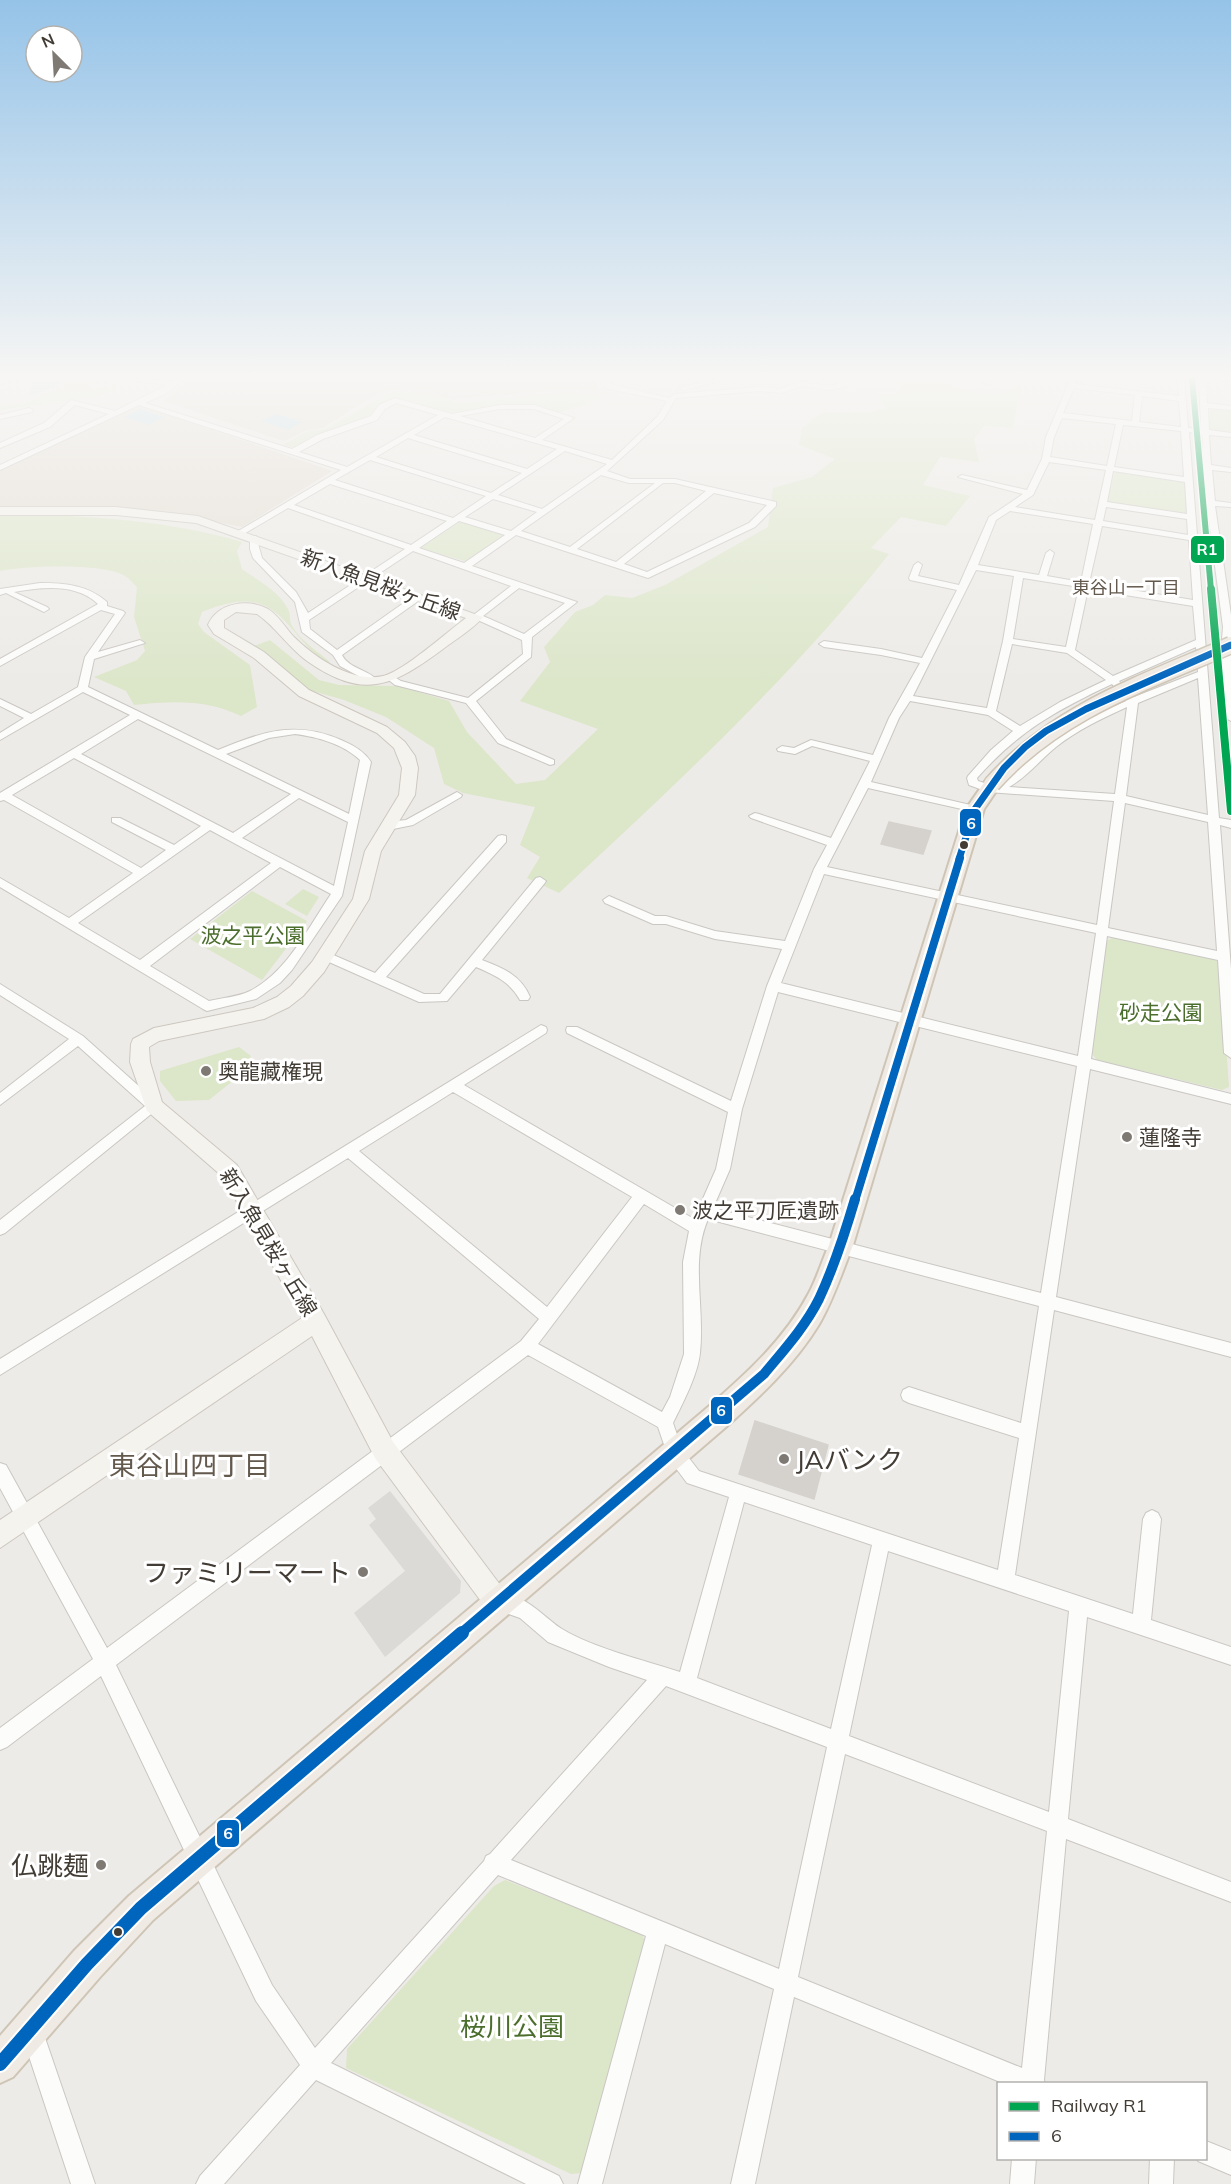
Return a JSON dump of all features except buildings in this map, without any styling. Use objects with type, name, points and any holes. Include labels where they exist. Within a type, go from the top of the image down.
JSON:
[{"type":"main road","points":[[0,2064],[134,1916],[198,1858],[764,1374],[794,1338],[818,1301],[841,1245],[948,897],[985,794],[1025,747],[1062,722],[1231,645]]},
{"type":"street","points":[[239,533],[329,480],[457,519],[572,550],[648,575],[752,525],[773,504],[675,481],[625,480]]},
{"type":"street","points":[[443,480],[544,512]]},
{"type":"street","points":[[304,619],[516,480]]},
{"type":"street","points":[[466,566],[590,480]]},
{"type":"street","points":[[974,480],[1030,493]]},
{"type":"street","points":[[665,1422],[677,1399],[692,1354],[691,1262],[697,1228],[723,1169],[735,1109],[773,986],[820,869],[865,784],[894,718],[907,698],[963,589],[992,519],[1030,493],[1036,480]]},
{"type":"street","points":[[1070,651],[1108,480]]},
{"type":"street","points":[[1189,480],[1231,1053]]},
{"type":"street","points":[[1209,480],[1221,543],[1229,627],[1231,718]]},
{"type":"street","points":[[572,550],[660,485],[660,481]]},
{"type":"street","points":[[618,565],[711,491]]},
{"type":"street","points":[[1212,503],[1231,505]]},
{"type":"street","points":[[1103,504],[1192,517]]},
{"type":"street","points":[[287,505],[572,602],[528,638]]},
{"type":"street","points":[[1008,508],[1193,537]]},
{"type":"street","name":"新入魚見桜ヶ丘線","points":[[0,511],[89,510],[198,520],[476,617]]},
{"type":"street","points":[[253,538],[252,547],[260,565],[300,603],[306,630],[337,654],[339,662],[344,666],[382,680],[470,701],[502,741],[550,762]]},
{"type":"street","points":[[1042,578],[1050,553]]},
{"type":"street","points":[[918,564],[913,578],[963,589]]},
{"type":"street","points":[[973,567],[1199,604]]},
{"type":"street","points":[[991,712],[1008,641],[1019,575]]},
{"type":"street","points":[[476,617],[518,585]]},
{"type":"street","points":[[0,598],[5,593],[22,587],[66,587],[95,597],[102,602],[102,607]]},
{"type":"street","points":[[5,593],[44,609]]},
{"type":"street","points":[[337,654],[418,597]]},
{"type":"street","points":[[0,663],[102,607],[120,613],[90,657],[83,688],[0,736]]},
{"type":"street","points":[[0,882],[141,966],[210,1015],[257,1014],[282,1002],[297,991],[318,967],[361,898],[368,861],[407,795],[410,768],[400,745],[382,730],[297,689],[259,655],[219,631],[215,625],[216,620],[221,613],[230,610],[258,609],[272,620],[291,641],[340,675],[353,680],[382,680]]},
{"type":"street","points":[[476,617],[528,638]]},
{"type":"street","name":"新入魚見桜ヶ丘線","points":[[382,680],[476,617]]},
{"type":"street","points":[[470,701],[528,655],[528,638]]},
{"type":"street","points":[[1005,1581],[1084,1063],[1133,703],[1115,682],[1070,651],[1008,641]]},
{"type":"street","points":[[985,794],[973,783],[972,778],[995,752],[1020,731],[1051,712],[1200,642]]},
{"type":"street","points":[[90,657],[140,643]]},
{"type":"street","points":[[824,644],[881,652],[926,662]]},
{"type":"street","points":[[985,794],[1009,786],[1044,751],[1062,738],[1133,703],[1203,673]]},
{"type":"street","points":[[83,688],[354,821]]},
{"type":"street","points":[[907,698],[991,712],[1020,731]]},
{"type":"street","points":[[0,702],[31,718]]},
{"type":"street","points":[[2,797],[138,715]]},
{"type":"street","points":[[154,1106],[140,1062],[140,1044],[154,1035],[210,1015],[252,996],[276,980],[288,967],[338,893],[366,762],[361,755],[341,744],[304,730],[272,734],[218,754]]},
{"type":"street","points":[[782,749],[795,751],[811,743],[876,759]]},
{"type":"street","points":[[74,754],[338,893]]},
{"type":"street","points":[[865,784],[985,794],[1119,798],[1231,824]]},
{"type":"street","points":[[234,838],[298,794]]},
{"type":"street","points":[[388,826],[409,823],[457,795]]},
{"type":"street","points":[[2,797],[142,873]]},
{"type":"street","points":[[755,816],[834,843]]},
{"type":"street","points":[[116,820],[174,850]]},
{"type":"street","points":[[69,924],[210,825]]},
{"type":"street","points":[[377,979],[502,839]]},
{"type":"street","points":[[141,966],[280,862]]},
{"type":"street","points":[[820,869],[1224,957]]},
{"type":"street","points":[[324,955],[423,999],[443,998],[540,881]]},
{"type":"street","points":[[0,899],[14,890]]},
{"type":"street","points":[[609,900],[653,920],[666,920],[715,935],[789,946]]},
{"type":"street","points":[[473,961],[506,976],[522,989],[524,997]]},
{"type":"street","points":[[773,986],[1231,1099]]},
{"type":"street","points":[[0,989],[78,1039],[154,1106]]},
{"type":"street","points":[[0,1368],[541,1030]]},
{"type":"street","points":[[572,1030],[735,1109]]},
{"type":"street","points":[[0,1100],[78,1039]]},
{"type":"street","points":[[453,1085],[697,1228]]},
{"type":"street","points":[[0,1228],[154,1106]]},
{"type":"street","name":"新入魚見桜ヶ丘線","points":[[154,1106],[230,1171],[316,1321],[384,1450],[498,1603]]},
{"type":"street","points":[[349,1150],[548,1317]]},
{"type":"street","points":[[0,1740],[384,1450],[527,1346],[642,1195]]},
{"type":"street","points":[[703,1210],[1231,1350]]},
{"type":"street","points":[[0,1535],[316,1321]]},
{"type":"street","points":[[527,1346],[665,1422],[675,1452],[693,1476],[1231,1656]]},
{"type":"street","points":[[909,1395],[1028,1433]]},
{"type":"street","points":[[0,1471],[104,1661],[264,1993],[315,2067],[551,2184]]},
{"type":"street","points":[[686,1683],[739,1491]]},
{"type":"street","points":[[1141,1626],[1152,1518]]},
{"type":"street","points":[[743,2184],[882,1539]]},
{"type":"street","points":[[498,1603],[525,1610],[555,1635],[1231,1892]]},
{"type":"street","points":[[1032,2082],[1079,1605]]},
{"type":"street","points":[[218,2180],[493,1863],[662,1677]]},
{"type":"street","points":[[493,1863],[1030,2082]]},
{"type":"street","points":[[590,2184],[658,1930]]},
{"type":"street","points":[[31,2028],[82,2184]]},
{"type":"street","points":[[1207,2153],[1231,2163]]},
{"type":"street","points":[[1022,2184],[1024,2160]]},
{"type":"street","points":[[1161,2184],[1162,2160]]},
{"type":"shaded area","points":[[0,480],[318,480],[242,527],[164,511],[89,507],[0,507]]},
{"type":"shaded area","points":[[390,1491],[461,1581],[460,1593],[385,1657],[354,1613],[405,1571],[369,1525],[376,1519],[368,1508]]},
{"type":"green space","points":[[802,480],[926,480],[923,485],[970,496],[946,526],[901,517],[871,548],[889,554],[772,688],[559,893],[527,878],[540,857],[520,845],[535,807],[463,793],[444,784],[434,748],[386,717],[344,700],[302,688],[254,646],[270,640],[319,680],[339,685],[398,686],[449,701],[467,732],[516,784],[545,780],[598,729],[520,701],[550,662],[544,647],[575,612],[593,605],[605,595],[632,598],[665,585],[768,527],[773,488]]},
{"type":"green space","points":[[1113,480],[1173,480],[1186,482],[1189,513],[1182,515],[1107,502]]},
{"type":"green space","points":[[47,515],[146,522],[194,530],[242,542],[237,551],[242,569],[279,597],[288,609],[291,624],[296,631],[330,662],[322,662],[272,610],[260,604],[245,602],[226,604],[202,612],[198,624],[204,632],[250,665],[257,707],[241,716],[228,710],[202,704],[134,705],[126,691],[94,677],[137,660],[145,651],[134,617],[137,587],[132,582],[125,576],[112,571],[80,567],[0,571],[0,516]]},
{"type":"green space","points":[[461,521],[504,536],[468,562],[421,548]]},
{"type":"green space","points":[[303,889],[319,897],[307,916],[285,904]]},
{"type":"green space","name":"波之平公園","points":[[252,891],[307,921],[262,980],[190,939]]},
{"type":"green space","name":"砂走公園","points":[[1114,937],[1214,959],[1220,964],[1229,1087],[1222,1090],[1097,1060],[1092,1054],[1106,941]]},
{"type":"green space","points":[[239,1047],[251,1056],[239,1076],[209,1100],[176,1101],[160,1081],[160,1071]]},
{"type":"green space","name":"桜川公園","points":[[505,1880],[641,1933],[649,1949],[581,2173],[571,2174],[346,2068],[347,2049],[494,1886]]},
{"type":"rail line","name":"R1","points":[[1201,480],[1231,811]]},
{"type":"transit line","name":"6","points":[[0,2064],[87,1964],[141,1908],[764,1374],[794,1338],[818,1301],[841,1245],[975,809],[1004,768],[1025,747],[1046,731],[1086,709],[1231,645]]},
{"type":"place","name":"奥龍藏権現","points":[[206,1071]]},
{"type":"place","name":"蓮隆寺","points":[[1127,1137]]},
{"type":"place","name":"波之平刀匠遺跡","points":[[680,1210]]},
{"type":"place","name":"JAバンク","points":[[784,1459]]},
{"type":"place","name":"ファミリーマート","points":[[363,1572]]},
{"type":"place","name":"仏跳麺","points":[[101,1865]]},
{"type":"district","name":"東谷山一丁目","points":[[1126,587]]},
{"type":"district","name":"東谷山四丁目","points":[[190,1465]]}]
